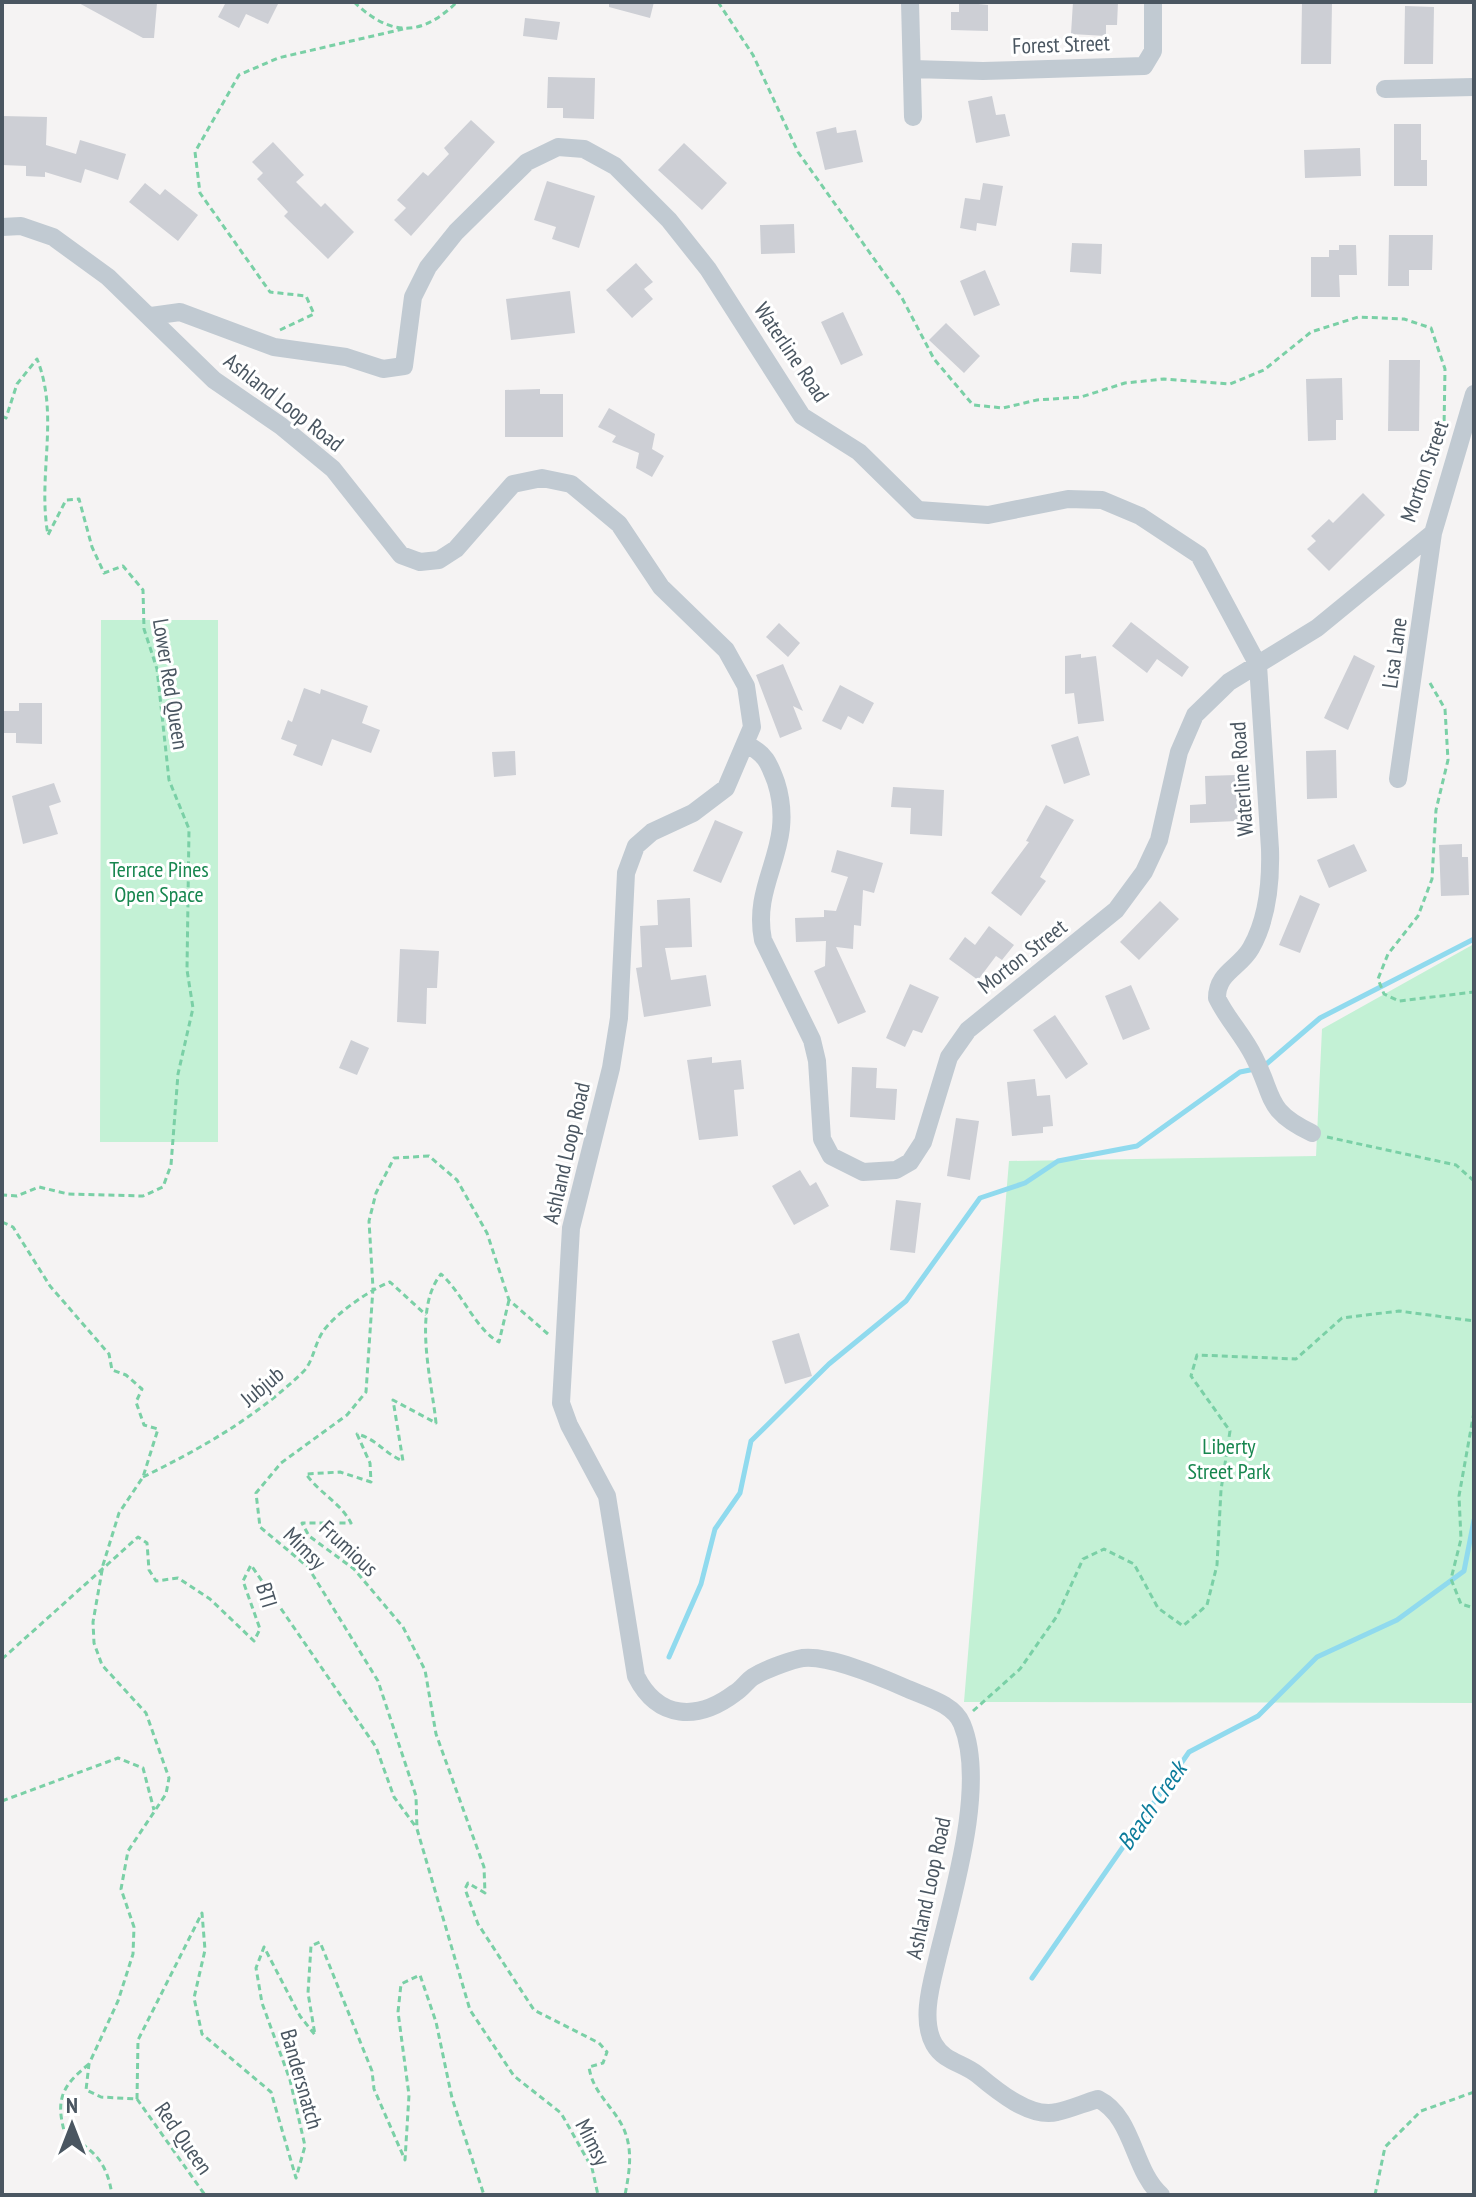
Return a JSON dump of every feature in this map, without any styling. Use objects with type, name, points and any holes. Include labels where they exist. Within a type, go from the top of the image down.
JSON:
[{"type":"street","points":[[910,2],[913,117]]},
{"type":"street","name":"Forest Street","points":[[912,69],[983,71],[1144,66],[1153,51],[1153,2]]},
{"type":"street","points":[[1385,89],[1474,87]]},
{"type":"street","name":"Waterline Road","points":[[151,316],[180,312],[255,342],[346,357],[383,369],[404,366],[413,297],[428,267],[456,232],[527,162],[558,147],[584,149],[615,166],[669,220],[758,343],[802,416],[859,452],[918,510],[988,515],[1068,499],[1102,500],[1140,516],[1199,555],[1258,665],[1271,876],[1256,939],[1250,952],[1225,973],[1217,998],[1254,1056],[1267,1094],[1277,1111],[1312,1133]]},
{"type":"street","name":"Ashland Loop Road","points":[[2,227],[21,226],[53,237],[108,277],[214,380],[281,426],[333,469],[401,555],[420,562],[439,560],[456,549],[513,484],[526,479],[557,480],[584,492],[634,542],[661,587],[726,650],[751,700],[752,727],[747,745],[726,788],[693,813],[652,832],[636,846],[626,873],[619,1018],[611,1068],[571,1228],[561,1403],[569,1425],[607,1496],[636,1676],[644,1693],[658,1706],[686,1713],[707,1710],[736,1693],[754,1676],[800,1658],[826,1660],[946,1706],[961,1721],[968,1747],[966,1834],[928,2002],[933,2044],[948,2059],[972,2070],[991,2086],[1030,2109],[1056,2113],[1098,2099],[1105,2103],[1122,2124],[1161,2195]]},
{"type":"street","name":"Morton Street","points":[[747,745],[769,760],[783,806],[780,843],[765,889],[760,926],[763,940],[812,1040],[817,1061],[822,1139],[831,1156],[848,1167],[880,1173],[896,1170],[919,1151],[949,1057],[968,1030],[1116,910],[1156,848],[1179,752],[1195,715],[1229,682],[1317,628],[1433,533],[1474,394]]},
{"type":"street","name":"Lisa Lane","points":[[1398,779],[1420,644],[1433,533]]},
{"type":"path","points":[[354,2],[374,21],[403,29]]},
{"type":"path","points":[[255,342],[314,314],[306,296],[270,292],[200,193],[195,152],[239,75],[278,58],[436,23],[457,2]]},
{"type":"path","points":[[718,2],[753,55],[798,152],[902,298],[934,359],[973,405],[1003,408],[1037,400],[1081,397],[1125,383],[1164,379],[1230,384],[1264,370],[1311,332],[1358,317],[1404,319],[1431,328],[1445,369],[1444,433]]},
{"type":"path","name":"Lower Red Queen","points":[[2,416],[6,418],[17,384],[37,359],[48,386],[42,502],[48,535],[66,500],[79,499],[92,547],[104,573],[123,566],[143,590],[144,629],[157,669],[169,780],[189,829],[187,970],[193,1008],[178,1074],[171,1165],[163,1187],[143,1196],[68,1194],[39,1187],[17,1196],[2,1195]]},
{"type":"path","points":[[1420,644],[1430,684],[1445,709],[1448,760],[1436,810],[1432,879],[1418,916],[1388,954],[1378,979],[1384,994],[1399,1001],[1474,992]]},
{"type":"path","points":[[1312,1133],[1456,1165],[1474,1181]]},
{"type":"path","name":"Mimsy","points":[[509,1300],[487,1233],[457,1180],[429,1156],[394,1158],[376,1193],[369,1221],[373,1288],[366,1392],[347,1415],[281,1463],[256,1493],[260,1527],[308,1567],[378,1681],[416,1796],[417,1829],[470,2010],[514,2076],[561,2113],[592,2168],[598,2195]]},
{"type":"path","points":[[2,1222],[13,1227],[50,1286],[109,1354],[112,1370],[126,1375],[142,1389],[136,1402],[144,1425],[158,1429],[143,1477],[119,1513],[103,1565],[94,1610],[94,1643],[102,1665],[146,1713],[165,1762],[168,1786],[128,1851],[121,1889],[134,1927],[133,1954],[118,2001],[89,2064],[86,2090],[101,2097],[137,2099]]},
{"type":"path","name":"Frumious","points":[[509,1300],[499,1342],[488,1336],[459,1290],[441,1274],[433,1284],[424,1331],[436,1423],[393,1400],[403,1461],[394,1458],[374,1438],[357,1434],[370,1463],[371,1482],[340,1472],[306,1474],[315,1487],[344,1510],[351,1523],[302,1523],[309,1536],[354,1569],[403,1627],[425,1670],[436,1734],[484,1867],[485,1893],[468,1883],[465,1889],[478,1924],[534,2010],[599,2043],[607,2052],[603,2063],[589,2067],[591,2084],[625,2131],[631,2165],[625,2195]]},
{"type":"path","points":[[373,1288],[390,1282],[427,1316]]},
{"type":"path","name":"Jubjub","points":[[143,1477],[207,1446],[265,1408],[307,1368],[323,1331],[373,1288]]},
{"type":"path","points":[[509,1300],[562,1347]]},
{"type":"path","points":[[961,1721],[1020,1669],[1057,1616],[1083,1559],[1104,1549],[1134,1564],[1158,1608],[1183,1626],[1207,1605],[1217,1565],[1221,1490],[1230,1431],[1191,1376],[1197,1355],[1296,1359],[1342,1318],[1399,1311],[1474,1321]]},
{"type":"path","points":[[1474,1412],[1459,1496],[1461,1539],[1451,1579],[1461,1604],[1474,1608]]},
{"type":"path","name":"BTI","points":[[2,1659],[103,1565],[138,1537],[147,1543],[149,1570],[156,1581],[178,1578],[210,1599],[254,1641],[260,1629],[243,1581],[251,1565],[376,1747],[394,1797],[417,1829]]},
{"type":"path","points":[[2,1801],[118,1758],[143,1768],[154,1810]]},
{"type":"path","name":"Bandersnatch","points":[[137,2099],[138,2040],[202,1913],[205,1950],[194,1998],[202,2034],[271,2092],[296,2178],[305,2146],[290,2080],[262,2003],[256,1968],[264,1947],[300,2016],[315,2035],[308,1993],[311,1946],[320,1942],[372,2071],[374,2089],[405,2160],[409,2095],[398,2012],[401,1984],[420,1975],[436,2022],[452,2098],[484,2195]]},
{"type":"path","points":[[89,2064],[70,2080],[58,2109],[65,2134],[94,2149],[110,2182],[112,2195]]},
{"type":"path","points":[[1375,2195],[1385,2147],[1421,2111],[1474,2092]]},
{"type":"path","name":"Red Queen","points":[[137,2099],[205,2195]]},
{"type":"green space","name":"Terrace Pines Open Space","points":[[101,620],[218,620],[218,1142],[100,1142]]},
{"type":"green space","name":"Liberty Street Park","points":[[1474,944],[1474,1703],[964,1702],[1009,1161],[1316,1156],[1322,1029]]},
{"type":"building","points":[[77,2],[157,3],[154,38],[143,38]]},
{"type":"building","points":[[221,2],[279,2],[268,24],[246,14],[239,28],[218,17],[225,4]]},
{"type":"building","points":[[609,2],[654,2],[650,18],[609,7]]},
{"type":"building","points":[[959,2],[988,5],[988,31],[951,30],[951,12],[959,12]]},
{"type":"building","points":[[1073,2],[1118,2],[1117,25],[1106,25],[1106,36],[1071,34]]},
{"type":"building","points":[[1302,2],[1332,2],[1331,64],[1301,64]]},
{"type":"building","points":[[1405,6],[1434,7],[1433,64],[1404,64]]},
{"type":"building","points":[[525,18],[560,22],[557,40],[523,36]]},
{"type":"building","points":[[548,77],[595,78],[594,119],[563,118],[563,108],[547,108]]},
{"type":"building","points":[[992,96],[996,115],[1005,114],[1010,136],[976,143],[968,101]]},
{"type":"building","points":[[2,116],[47,117],[46,145],[76,154],[80,140],[126,154],[118,180],[85,169],[81,183],[45,172],[45,177],[26,176],[26,166],[2,165]]},
{"type":"building","points":[[471,120],[495,142],[411,236],[394,220],[406,208],[397,200],[423,172],[428,176],[449,154],[444,148]]},
{"type":"building","points":[[1394,124],[1421,124],[1421,160],[1427,160],[1427,186],[1394,186]]},
{"type":"building","points":[[836,127],[837,133],[856,130],[863,162],[825,170],[816,132]]},
{"type":"building","points":[[273,142],[304,175],[296,182],[321,207],[325,203],[354,232],[328,259],[284,216],[288,212],[257,179],[263,173],[252,162]]},
{"type":"building","points":[[684,143],[727,183],[702,210],[658,170]]},
{"type":"building","points":[[1360,148],[1361,176],[1305,178],[1304,150]]},
{"type":"building","points":[[547,181],[595,196],[579,248],[552,239],[556,227],[534,220]]},
{"type":"building","points":[[145,183],[160,195],[165,189],[198,215],[178,241],[129,202]]},
{"type":"building","points":[[983,183],[1003,186],[996,226],[977,223],[976,231],[960,228],[965,198],[980,200]]},
{"type":"building","points":[[794,224],[795,253],[761,254],[760,225]]},
{"type":"building","points":[[1389,235],[1433,235],[1432,270],[1409,270],[1409,286],[1388,286]]},
{"type":"building","points":[[1072,243],[1102,244],[1101,274],[1070,272]]},
{"type":"building","points":[[1339,245],[1356,245],[1357,275],[1339,275],[1340,297],[1311,297],[1311,257],[1329,257],[1329,250],[1339,250]]},
{"type":"building","points":[[636,263],[653,282],[644,289],[653,299],[632,318],[606,290]]},
{"type":"building","points":[[985,270],[1000,305],[974,316],[960,281]]},
{"type":"building","points":[[570,291],[575,333],[511,340],[506,299]]},
{"type":"building","points":[[843,312],[863,355],[841,365],[821,322]]},
{"type":"building","points":[[946,323],[980,356],[964,373],[929,340]]},
{"type":"building","points":[[1389,360],[1420,360],[1419,431],[1388,431]]},
{"type":"building","points":[[1342,378],[1343,420],[1336,420],[1336,440],[1308,441],[1306,379]]},
{"type":"building","points":[[540,389],[540,394],[563,394],[563,437],[505,437],[505,390]]},
{"type":"building","points":[[609,408],[655,434],[652,449],[664,456],[652,477],[636,468],[639,453],[612,442],[616,436],[598,427]]},
{"type":"building","points":[[1363,493],[1385,515],[1329,571],[1307,549],[1316,541],[1311,536],[1329,519],[1333,523]]},
{"type":"building","points":[[1131,622],[1189,667],[1182,677],[1157,659],[1147,673],[1112,646]]},
{"type":"building","points":[[779,623],[800,643],[788,657],[766,637]]},
{"type":"building","points":[[1081,654],[1081,658],[1096,656],[1104,721],[1078,724],[1074,693],[1065,694],[1065,656]]},
{"type":"building","points":[[1354,655],[1375,666],[1348,730],[1324,718]]},
{"type":"building","points":[[783,664],[803,711],[793,706],[802,729],[780,738],[756,675]]},
{"type":"building","points":[[840,685],[874,703],[863,724],[848,716],[841,730],[822,721]]},
{"type":"building","points":[[304,688],[320,694],[321,689],[368,706],[362,723],[380,730],[371,753],[332,739],[322,766],[293,755],[297,745],[281,739],[288,720],[292,722]]},
{"type":"building","points":[[19,703],[42,703],[42,744],[16,743],[16,733],[2,733],[2,711],[19,711]]},
{"type":"building","points":[[1078,736],[1090,775],[1064,784],[1051,745]]},
{"type":"building","points":[[1336,750],[1337,798],[1307,799],[1306,751]]},
{"type":"building","points":[[515,751],[516,775],[494,777],[492,752]]},
{"type":"building","points":[[1236,775],[1238,821],[1190,823],[1190,805],[1206,804],[1205,776]]},
{"type":"building","points":[[54,783],[61,802],[49,806],[58,834],[23,844],[12,796]]},
{"type":"building","points":[[893,787],[944,790],[942,836],[910,834],[911,808],[891,807]]},
{"type":"building","points":[[1046,805],[1074,820],[1040,877],[1046,881],[1021,916],[991,893],[1029,842],[1026,841]]},
{"type":"building","points":[[715,820],[743,832],[721,883],[693,871]]},
{"type":"building","points":[[1354,844],[1367,871],[1329,888],[1317,860]]},
{"type":"building","points":[[1462,844],[1462,857],[1468,857],[1469,895],[1441,896],[1439,845]]},
{"type":"building","points":[[837,850],[883,863],[874,893],[863,890],[861,926],[854,925],[853,949],[836,947],[866,1012],[838,1024],[814,971],[825,966],[826,941],[796,942],[795,918],[824,917],[824,910],[836,911],[848,877],[831,872]]},
{"type":"building","points":[[1300,895],[1320,904],[1300,953],[1279,945]]},
{"type":"building","points":[[690,898],[692,947],[665,948],[671,980],[706,975],[711,1006],[644,1017],[636,968],[642,967],[640,926],[658,925],[657,900]]},
{"type":"building","points":[[1160,901],[1179,919],[1139,960],[1120,942]]},
{"type":"building","points":[[989,926],[1014,945],[1002,960],[996,956],[978,980],[949,959],[965,937],[975,945]]},
{"type":"building","points":[[400,949],[439,951],[437,988],[427,988],[426,1024],[397,1022]]},
{"type":"building","points":[[910,984],[939,997],[922,1033],[913,1030],[905,1047],[886,1038]]},
{"type":"building","points":[[1131,985],[1150,1029],[1123,1040],[1105,996]]},
{"type":"building","points":[[1055,1015],[1088,1064],[1066,1079],[1033,1030]]},
{"type":"building","points":[[351,1040],[369,1048],[357,1075],[339,1068]]},
{"type":"building","points":[[712,1057],[712,1063],[741,1060],[744,1089],[734,1090],[738,1136],[699,1140],[687,1060]]},
{"type":"building","points":[[852,1067],[877,1068],[876,1088],[897,1089],[895,1120],[850,1117]]},
{"type":"building","points":[[1035,1079],[1037,1096],[1050,1095],[1053,1126],[1043,1127],[1043,1133],[1012,1136],[1007,1082]]},
{"type":"building","points":[[956,1118],[979,1121],[970,1180],[947,1176]]},
{"type":"building","points":[[800,1170],[810,1186],[816,1182],[829,1206],[794,1225],[772,1186]]},
{"type":"building","points":[[896,1200],[921,1203],[915,1253],[890,1250]]},
{"type":"building","points":[[799,1333],[812,1376],[785,1384],[772,1341]]},
{"type":"waterway","points":[[1264,1066],[1320,1018],[1474,939]]},
{"type":"waterway","points":[[669,1657],[701,1584],[715,1529],[740,1493],[751,1441],[829,1364],[906,1301],[980,1198],[1025,1183],[1058,1161],[1137,1146],[1240,1072],[1255,1069]]},
{"type":"waterway","name":"Beach Creek","points":[[1032,1978],[1189,1752],[1258,1716],[1317,1657],[1397,1620],[1464,1571],[1474,1520]]}]
